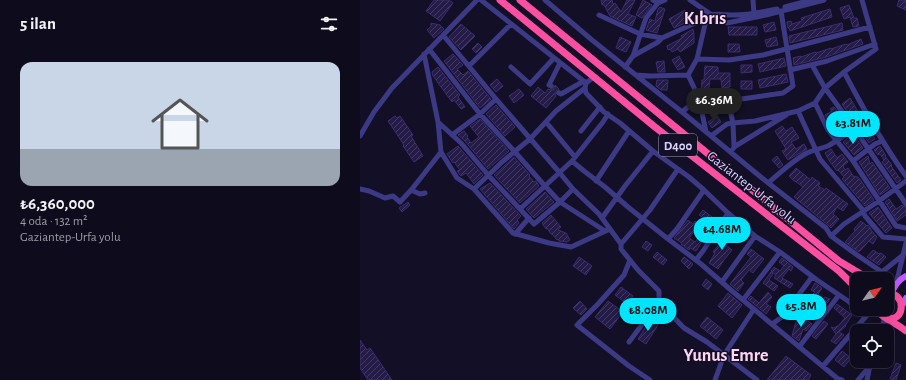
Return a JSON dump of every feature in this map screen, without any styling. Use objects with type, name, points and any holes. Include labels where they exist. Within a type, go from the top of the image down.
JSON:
[{"type":"highway","name":"Gaziantep-Urfa yolu","points":[[500,0],[850,282]]},
{"type":"highway","name":"Gaziantep-Urfa yolu","points":[[520,0],[839,260],[858,272]]},
{"type":"highway","points":[[885,317],[896,317],[902,311],[905,303],[894,295]]},
{"type":"highway","points":[[885,317],[906,331]]},
{"type":"main road","points":[[894,286],[906,276]]},
{"type":"street","points":[[360,136],[374,112],[392,88],[477,0]]},
{"type":"street","points":[[481,0],[585,84],[586,93],[600,107],[653,151],[704,190],[755,236],[780,252],[850,304]]},
{"type":"street","points":[[545,0],[625,67],[826,228],[832,236],[857,255],[882,272],[903,255]]},
{"type":"street","points":[[625,67],[633,56],[646,18],[656,1],[665,0]]},
{"type":"street","points":[[690,0],[719,20],[727,23],[824,0]]},
{"type":"street","points":[[754,0],[754,14]]},
{"type":"street","points":[[710,14],[728,16],[754,14],[811,0]]},
{"type":"street","points":[[711,136],[727,124],[755,121],[791,113],[815,103],[825,88],[876,49],[862,0]]},
{"type":"street","points":[[682,112],[699,98],[728,100],[783,93],[793,86],[781,11]]},
{"type":"street","points":[[688,75],[697,59],[706,20],[710,14]]},
{"type":"street","points":[[599,15],[640,34],[662,38]]},
{"type":"street","points":[[633,56],[658,42],[662,38],[695,23],[706,20]]},
{"type":"street","points":[[469,66],[511,24]]},
{"type":"street","points":[[697,59],[729,60],[763,55],[787,50],[870,27]]},
{"type":"street","points":[[443,35],[573,189],[602,218],[608,230],[621,244]]},
{"type":"street","points":[[790,70],[827,60],[875,44]]},
{"type":"street","points":[[429,49],[480,114],[544,186],[560,202],[608,230]]},
{"type":"street","points":[[424,54],[438,122],[441,152],[457,178],[474,189],[513,233],[549,243],[571,247],[608,230]]},
{"type":"street","points":[[511,67],[530,84],[554,58]]},
{"type":"street","points":[[551,86],[549,85],[560,63]]},
{"type":"street","points":[[812,64],[825,88],[906,204]]},
{"type":"street","points":[[844,72],[882,141],[906,176]]},
{"type":"street","points":[[635,75],[688,75]]},
{"type":"street","points":[[688,75],[699,98],[706,132]]},
{"type":"street","points":[[474,189],[530,139],[556,111],[594,77]]},
{"type":"street","points":[[559,93],[560,94],[585,84]]},
{"type":"street","points":[[452,135],[480,114],[496,99]]},
{"type":"street","points":[[728,100],[733,123],[734,146],[732,153]]},
{"type":"street","points":[[815,103],[828,130],[853,162],[896,226],[906,228]]},
{"type":"street","points":[[581,131],[600,107]]},
{"type":"street","points":[[798,111],[820,160],[863,210],[865,216],[883,237],[906,239]]},
{"type":"street","points":[[734,146],[791,113]]},
{"type":"street","points":[[520,209],[574,159],[604,122],[608,114]]},
{"type":"street","points":[[768,183],[789,165],[806,154],[836,141],[868,117]]},
{"type":"street","points":[[438,122],[461,143],[489,176],[534,224],[573,189]]},
{"type":"street","points":[[546,122],[584,172],[696,260],[799,347],[838,379],[842,380]]},
{"type":"street","points":[[596,181],[629,131]]},
{"type":"street","points":[[853,162],[868,149],[882,141]]},
{"type":"street","points":[[602,218],[616,197],[653,151]]},
{"type":"street","points":[[360,189],[385,198],[394,196],[400,202],[441,152]]},
{"type":"street","points":[[629,342],[659,302],[659,290],[621,250],[621,244],[643,219],[678,169]]},
{"type":"street","points":[[832,236],[844,224],[906,181]]},
{"type":"street","points":[[411,190],[420,194],[425,193]]},
{"type":"street","points":[[668,239],[677,229],[704,190]]},
{"type":"street","points":[[696,260],[728,213]]},
{"type":"street","points":[[515,234],[529,218]]},
{"type":"street","points":[[722,282],[755,236]]},
{"type":"street","points":[[896,284],[906,243]]},
{"type":"street","points":[[743,300],[780,252]]},
{"type":"street","points":[[630,260],[624,275],[577,325],[629,366],[650,380]]},
{"type":"street","points":[[772,324],[782,317],[812,277]]},
{"type":"street","points":[[799,347],[839,295]]},
{"type":"street","points":[[659,302],[684,328],[707,342],[757,380]]},
{"type":"street","points":[[715,380],[724,355],[754,309]]},
{"type":"street","points":[[823,366],[866,316]]},
{"type":"street","points":[[883,324],[885,317]]},
{"type":"street","points":[[858,380],[867,368]]},
{"type":"street","points":[[867,380],[870,368]]},
{"type":"building","points":[[434,0],[449,0],[453,3],[440,21],[426,11]]},
{"type":"building","points":[[601,0],[612,0],[613,4],[615,3],[621,12],[627,0],[635,0],[628,14],[636,17],[632,26],[610,16],[604,5],[602,5]]},
{"type":"building","points":[[643,0],[652,5],[642,18],[636,15]]},
{"type":"building","points":[[899,0],[906,0],[906,10],[897,6]]},
{"type":"building","points":[[849,5],[854,18],[857,18],[859,26],[853,27],[850,17],[844,19],[840,8]]},
{"type":"building","points":[[660,7],[665,9],[657,33],[646,30],[650,19],[655,21],[658,9]]},
{"type":"building","points":[[830,9],[832,17],[790,31],[788,28],[787,22],[791,21],[792,24],[802,21],[801,18]]},
{"type":"building","points":[[685,10],[691,20],[674,28],[669,19]]},
{"type":"building","points":[[774,22],[776,30],[765,32],[763,25]]},
{"type":"building","points":[[431,23],[440,25],[444,29],[434,38],[427,30],[431,26]]},
{"type":"building","points":[[842,23],[843,30],[790,43],[789,36]]},
{"type":"building","points":[[461,24],[475,36],[461,50],[449,37]]},
{"type":"building","points":[[728,27],[757,27],[757,35],[729,35]]},
{"type":"building","points":[[693,29],[694,43],[680,52],[678,49],[672,52],[670,49],[668,50],[667,46],[682,38],[681,36]]},
{"type":"building","points":[[620,37],[631,42],[626,52],[616,48]]},
{"type":"building","points":[[776,37],[778,45],[767,47],[765,40]]},
{"type":"building","points":[[861,39],[863,44],[826,57],[794,65],[793,58],[846,44],[847,45]]},
{"type":"building","points":[[478,43],[482,47],[476,53],[472,49]]},
{"type":"building","points":[[728,44],[739,44],[740,52],[728,52]]},
{"type":"building","points":[[453,54],[463,65],[457,69],[463,75],[468,71],[491,99],[480,108],[444,61]]},
{"type":"building","points":[[679,56],[685,67],[678,70],[672,60]]},
{"type":"building","points":[[784,58],[786,66],[760,72],[758,64]]},
{"type":"building","points":[[664,61],[665,72],[658,72],[656,62]]},
{"type":"building","points":[[741,65],[752,65],[752,72],[741,73]]},
{"type":"building","points":[[705,66],[718,67],[718,73],[730,73],[730,87],[722,88],[721,79],[710,79],[708,95],[702,94],[702,80],[704,80]]},
{"type":"building","points":[[438,67],[460,95],[458,97],[465,107],[461,109],[454,100],[452,102],[433,76],[432,72]]},
{"type":"building","points":[[786,74],[788,82],[760,88],[758,80]]},
{"type":"building","points":[[497,79],[503,86],[496,92],[490,85]]},
{"type":"building","points":[[657,80],[668,80],[667,90],[661,90],[656,86]]},
{"type":"building","points":[[741,81],[752,81],[752,89],[741,89]]},
{"type":"building","points":[[555,85],[559,89],[556,91],[556,96],[546,108],[531,96],[538,87],[545,93],[548,89],[554,89]]},
{"type":"building","points":[[519,89],[524,95],[514,103],[509,96]]},
{"type":"building","points":[[850,98],[861,118],[855,123],[842,104]]},
{"type":"building","points":[[496,105],[515,127],[505,136],[486,114]]},
{"type":"building","points":[[834,107],[849,127],[838,135],[831,128],[825,115],[832,111],[830,109]]},
{"type":"building","points":[[395,116],[397,118],[400,116],[413,135],[411,136],[423,156],[414,162],[388,121]]},
{"type":"building","points":[[717,116],[721,122],[712,128],[708,122]]},
{"type":"building","points":[[480,119],[509,151],[488,169],[458,135],[464,131],[471,143],[479,137],[470,126]]},
{"type":"building","points":[[782,126],[786,131],[792,127],[799,138],[791,142],[796,149],[804,144],[807,149],[788,160],[782,151],[786,149],[775,131]]},
{"type":"building","points":[[861,128],[864,132],[868,129],[875,139],[869,143],[860,129]]},
{"type":"building","points":[[853,134],[863,148],[854,155],[843,142]]},
{"type":"building","points":[[458,146],[483,175],[474,184],[466,173],[461,176],[460,175],[457,171],[460,170],[447,154]]},
{"type":"building","points":[[880,146],[901,180],[897,183],[882,162],[884,160],[880,154],[878,155],[874,150]]},
{"type":"building","points":[[831,149],[837,158],[842,154],[848,162],[843,166],[845,170],[848,168],[854,177],[856,176],[859,178],[874,200],[865,206],[842,179],[844,177],[838,170],[837,171],[825,153]]},
{"type":"building","points":[[777,156],[783,165],[779,168],[772,160]]},
{"type":"building","points":[[868,156],[870,164],[872,162],[890,188],[880,195],[859,162]]},
{"type":"building","points":[[514,157],[539,186],[520,203],[494,175]]},
{"type":"building","points":[[796,168],[811,180],[812,177],[820,183],[818,186],[825,190],[826,188],[848,204],[843,211],[837,207],[833,214],[839,219],[831,228],[794,197],[803,187],[789,176]]},
{"type":"building","points":[[490,183],[521,216],[517,220],[519,223],[514,229],[480,189]]},
{"type":"building","points":[[545,192],[554,202],[534,218],[526,209]]},
{"type":"building","points":[[889,199],[896,209],[902,205],[906,208],[906,215],[897,221],[885,202]]},
{"type":"building","points":[[408,202],[410,205],[402,212],[399,208]]},
{"type":"building","points":[[878,207],[892,228],[886,233],[869,213]]},
{"type":"building","points":[[703,210],[712,217],[706,226],[712,229],[696,251],[690,248],[689,250],[674,238],[688,220],[693,224],[695,221],[701,225],[705,219],[699,215]],"holes":[[[696,229],[702,233],[695,242],[689,238]]]},
{"type":"building","points":[[551,215],[561,227],[558,230],[566,233],[570,240],[567,242],[559,241],[547,228],[546,229],[542,223]]},
{"type":"building","points":[[861,221],[867,226],[868,225],[877,237],[873,244],[869,241],[859,252],[845,242],[855,231],[854,229]]},
{"type":"building","points":[[728,230],[734,235],[726,245],[732,250],[718,269],[709,263],[715,253],[713,252]]},
{"type":"building","points":[[646,241],[652,245],[648,251],[642,247]]},
{"type":"building","points":[[751,249],[764,259],[753,273],[749,270],[741,280],[744,283],[738,291],[730,284],[751,257],[747,254]]},
{"type":"building","points":[[873,250],[886,257],[879,265],[867,257]]},
{"type":"building","points":[[657,252],[667,260],[663,265],[653,257]]},
{"type":"building","points":[[579,257],[592,266],[586,275],[573,266]]},
{"type":"building","points":[[684,257],[693,264],[689,269],[681,261]]},
{"type":"building","points":[[782,258],[793,267],[791,271],[789,269],[782,278],[793,284],[790,288],[774,278],[776,275],[771,271],[774,267],[780,271],[784,266],[779,262]]},
{"type":"building","points":[[771,272],[773,274],[769,280],[778,286],[774,291],[763,283]]},
{"type":"building","points":[[706,279],[712,284],[708,290],[702,285]]},
{"type":"building","points":[[815,283],[822,288],[817,296],[813,294],[815,292],[811,290]]},
{"type":"building","points":[[621,287],[633,296],[627,304],[615,295]]},
{"type":"building","points":[[768,292],[772,297],[766,304],[771,307],[766,314],[748,299],[751,296],[759,303]]},
{"type":"building","points":[[728,293],[742,305],[732,318],[718,306]]},
{"type":"building","points":[[825,297],[830,299],[822,310],[819,308]]},
{"type":"building","points":[[580,301],[587,309],[581,315],[573,308]]},
{"type":"building","points":[[608,301],[623,312],[610,329],[595,317]]},
{"type":"building","points":[[837,304],[851,316],[846,326],[839,332],[844,335],[836,344],[831,341],[836,334],[831,327],[834,328],[839,325],[845,318],[834,308]]},
{"type":"building","points":[[707,317],[723,330],[716,339],[700,326]]},
{"type":"building","points":[[798,318],[803,321],[805,319],[812,324],[806,331],[803,329],[799,341],[792,336]]},
{"type":"building","points":[[650,320],[658,325],[646,344],[638,339]]},
{"type":"building","points":[[824,321],[828,324],[816,339],[812,336]]},
{"type":"building","points":[[360,340],[367,350],[370,348],[392,380],[368,380],[360,368]]},
{"type":"building","points":[[842,351],[850,357],[844,367],[835,360]]},
{"type":"building","points":[[786,356],[811,375],[808,380],[767,380]]},
{"type":"building","points":[[896,363],[901,365],[896,380],[894,380],[890,379]]},
{"type":"tunnel","points":[[551,86],[559,93]]},
{"type":"district","name":"Kıbrıs","points":[[705,18]]},
{"type":"district","name":"Yunus Emre","points":[[726,355]]}]
